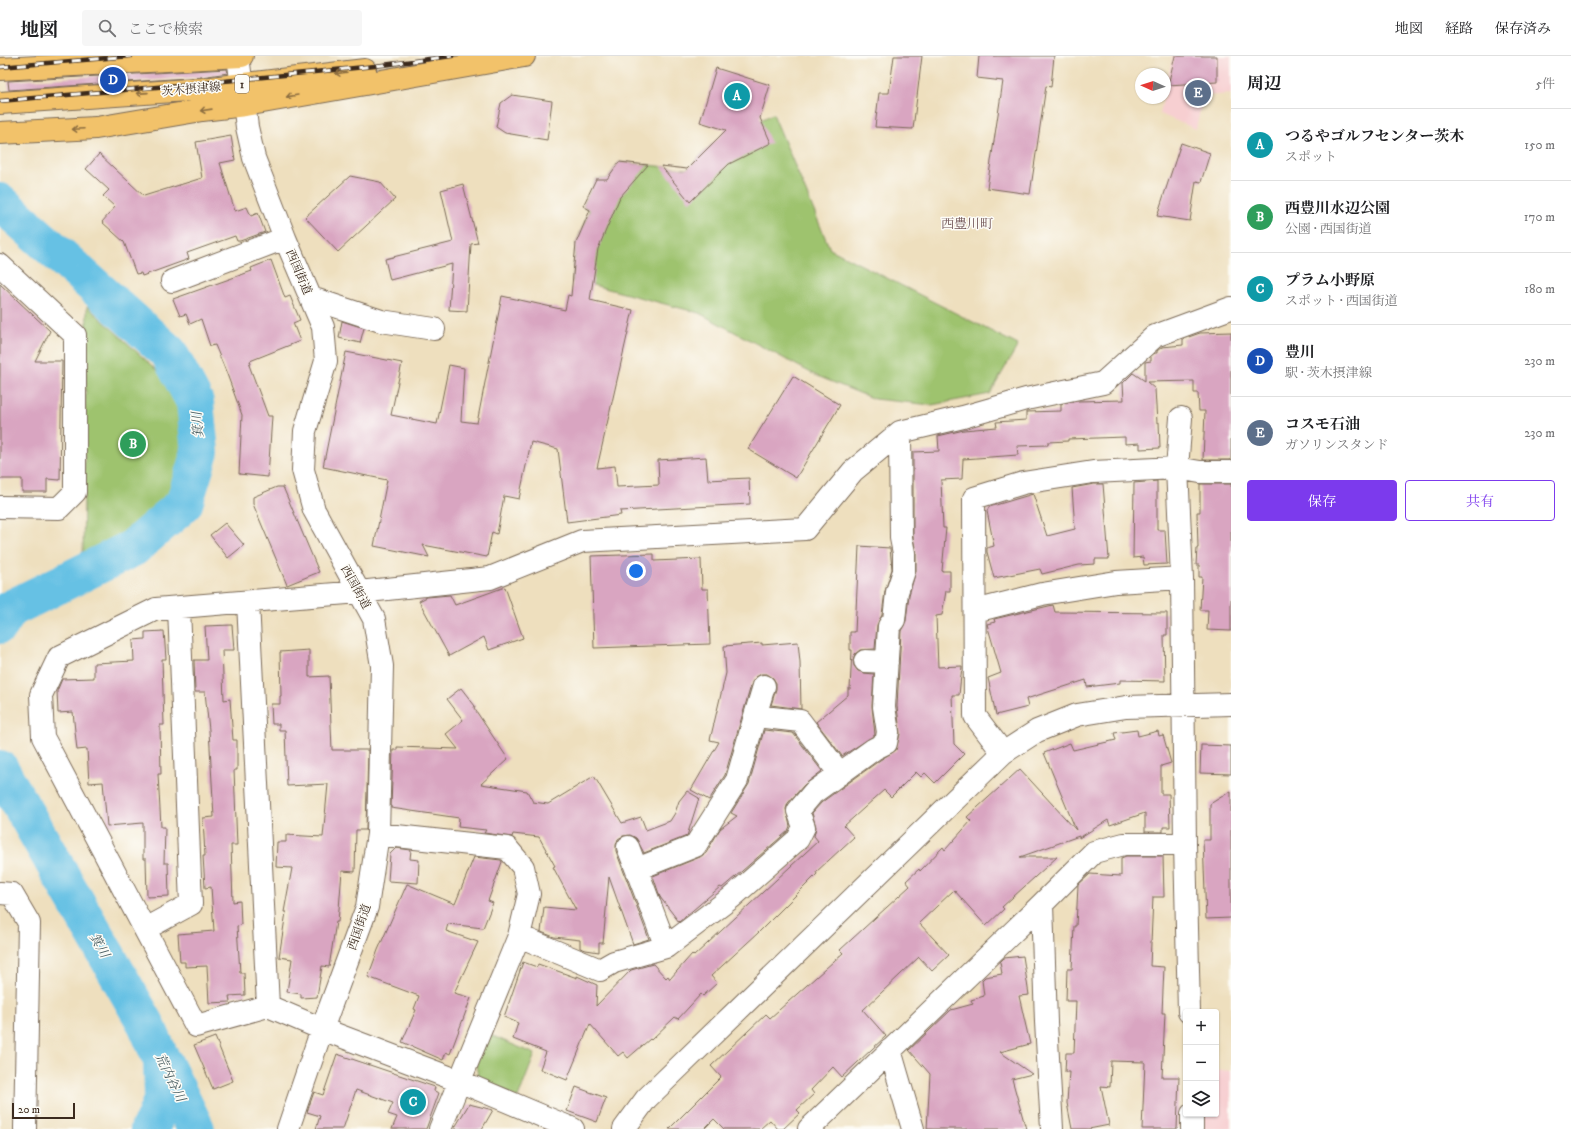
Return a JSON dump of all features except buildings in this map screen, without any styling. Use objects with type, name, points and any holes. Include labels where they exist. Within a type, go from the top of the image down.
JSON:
[{"type":"main road","points":[[2,69],[242,56]]},
{"type":"main road","name":"茨木摂津線","points":[[3,103],[202,89],[244,94],[477,56]]},
{"type":"main road","name":"1","points":[[0,133],[96,128],[202,110],[244,94],[524,56]]},
{"type":"street","name":"西国街道","points":[[238,56],[247,127],[254,158],[285,238],[323,327],[326,361],[305,431],[303,470],[314,510],[374,619],[382,666],[378,834],[367,907],[322,1029],[288,1129]]},
{"type":"street","points":[[172,282],[285,238]]},
{"type":"street","points":[[0,265],[75,335],[75,492],[59,508],[0,507]]},
{"type":"street","points":[[311,298],[381,321],[434,329]]},
{"type":"street","points":[[573,1129],[459,1081],[322,1029],[268,1006],[196,1026],[43,737],[42,695],[59,657],[156,609],[359,592],[490,578],[582,540],[804,529],[853,471],[900,432],[1026,399],[1102,383],[1155,336],[1231,308]]},
{"type":"street","points":[[1180,418],[1177,468],[1182,578],[1185,844],[1189,1009]]},
{"type":"street","points":[[519,936],[600,970],[614,962],[666,947],[731,898],[798,839],[804,827],[798,810],[813,793],[874,749],[886,744],[888,732],[884,707],[889,626],[894,620],[897,592],[904,571],[904,553],[901,538],[900,432]]},
{"type":"street","points":[[1003,753],[976,716],[974,498],[1023,483],[1093,472],[1177,468],[1200,472],[1231,472]]},
{"type":"street","points":[[975,612],[1042,594],[1116,582],[1182,578]]},
{"type":"street","points":[[248,602],[268,1006]]},
{"type":"street","points":[[145,929],[191,904],[179,608]]},
{"type":"street","points":[[865,661],[886,662]]},
{"type":"street","points":[[637,869],[695,846],[737,780],[764,686]]},
{"type":"street","points":[[624,1129],[646,1099],[1003,753],[1037,731],[1077,715],[1126,707],[1184,704],[1231,704]]},
{"type":"street","points":[[755,716],[800,721],[840,774]]},
{"type":"street","points":[[378,834],[507,848],[523,867],[529,894],[519,936],[440,1129]]},
{"type":"street","points":[[809,1129],[1094,852],[1124,844],[1185,844]]},
{"type":"street","points":[[628,847],[666,947]]},
{"type":"street","points":[[0,893],[12,894],[29,923],[25,1129]]},
{"type":"street","points":[[1042,904],[1046,1022],[1052,1129]]},
{"type":"street","points":[[890,1050],[913,1129]]},
{"type":"street","points":[[1192,1117],[1192,1129]]},
{"type":"shaded area","points":[[1173,56],[1231,56],[1231,94],[1203,96],[1196,129],[1160,114],[1162,104],[1171,104],[1170,68]]},
{"type":"shaded area","points":[[1231,1070],[1231,1129],[1203,1129],[1202,1117],[1219,1117],[1219,1071]]},
{"type":"green space","points":[[773,114],[830,249],[1018,345],[990,394],[932,405],[874,399],[815,375],[699,313],[593,285],[572,282],[576,243],[589,211],[583,206],[596,179],[607,179],[619,162],[687,169],[713,143]]},
{"type":"green space","points":[[87,306],[163,376],[176,398],[183,427],[175,503],[134,530],[83,554]]},
{"type":"green space","points":[[488,1034],[535,1054],[518,1098],[479,1081],[476,1065]]},
{"type":"waterway","name":"箕川","points":[[0,202],[169,353],[195,402],[200,452],[184,504],[133,548],[10,609],[0,625]]},
{"type":"waterway","name":"箕川","points":[[0,769],[146,1024],[162,1061],[163,1098],[149,1129]]},
{"type":"waterway","name":"荒内谷川","points":[[164,1063],[196,1129]]},
{"type":"railway","points":[[0,67],[131,56]]},
{"type":"railway","points":[[0,101],[235,80],[375,66],[452,56]]},
{"type":"place","name":"豊川","points":[[113,80]]},
{"type":"place","name":"コスモ石油","points":[[1198,93]]},
{"type":"place","name":"つるやゴルフセンター茨木","points":[[737,96]]},
{"type":"place","name":"西豊川水辺公園","points":[[133,444]]},
{"type":"place","name":"プラム小野原","points":[[413,1102]]},
{"type":"district","name":"西豊川町","points":[[967,223]]}]
